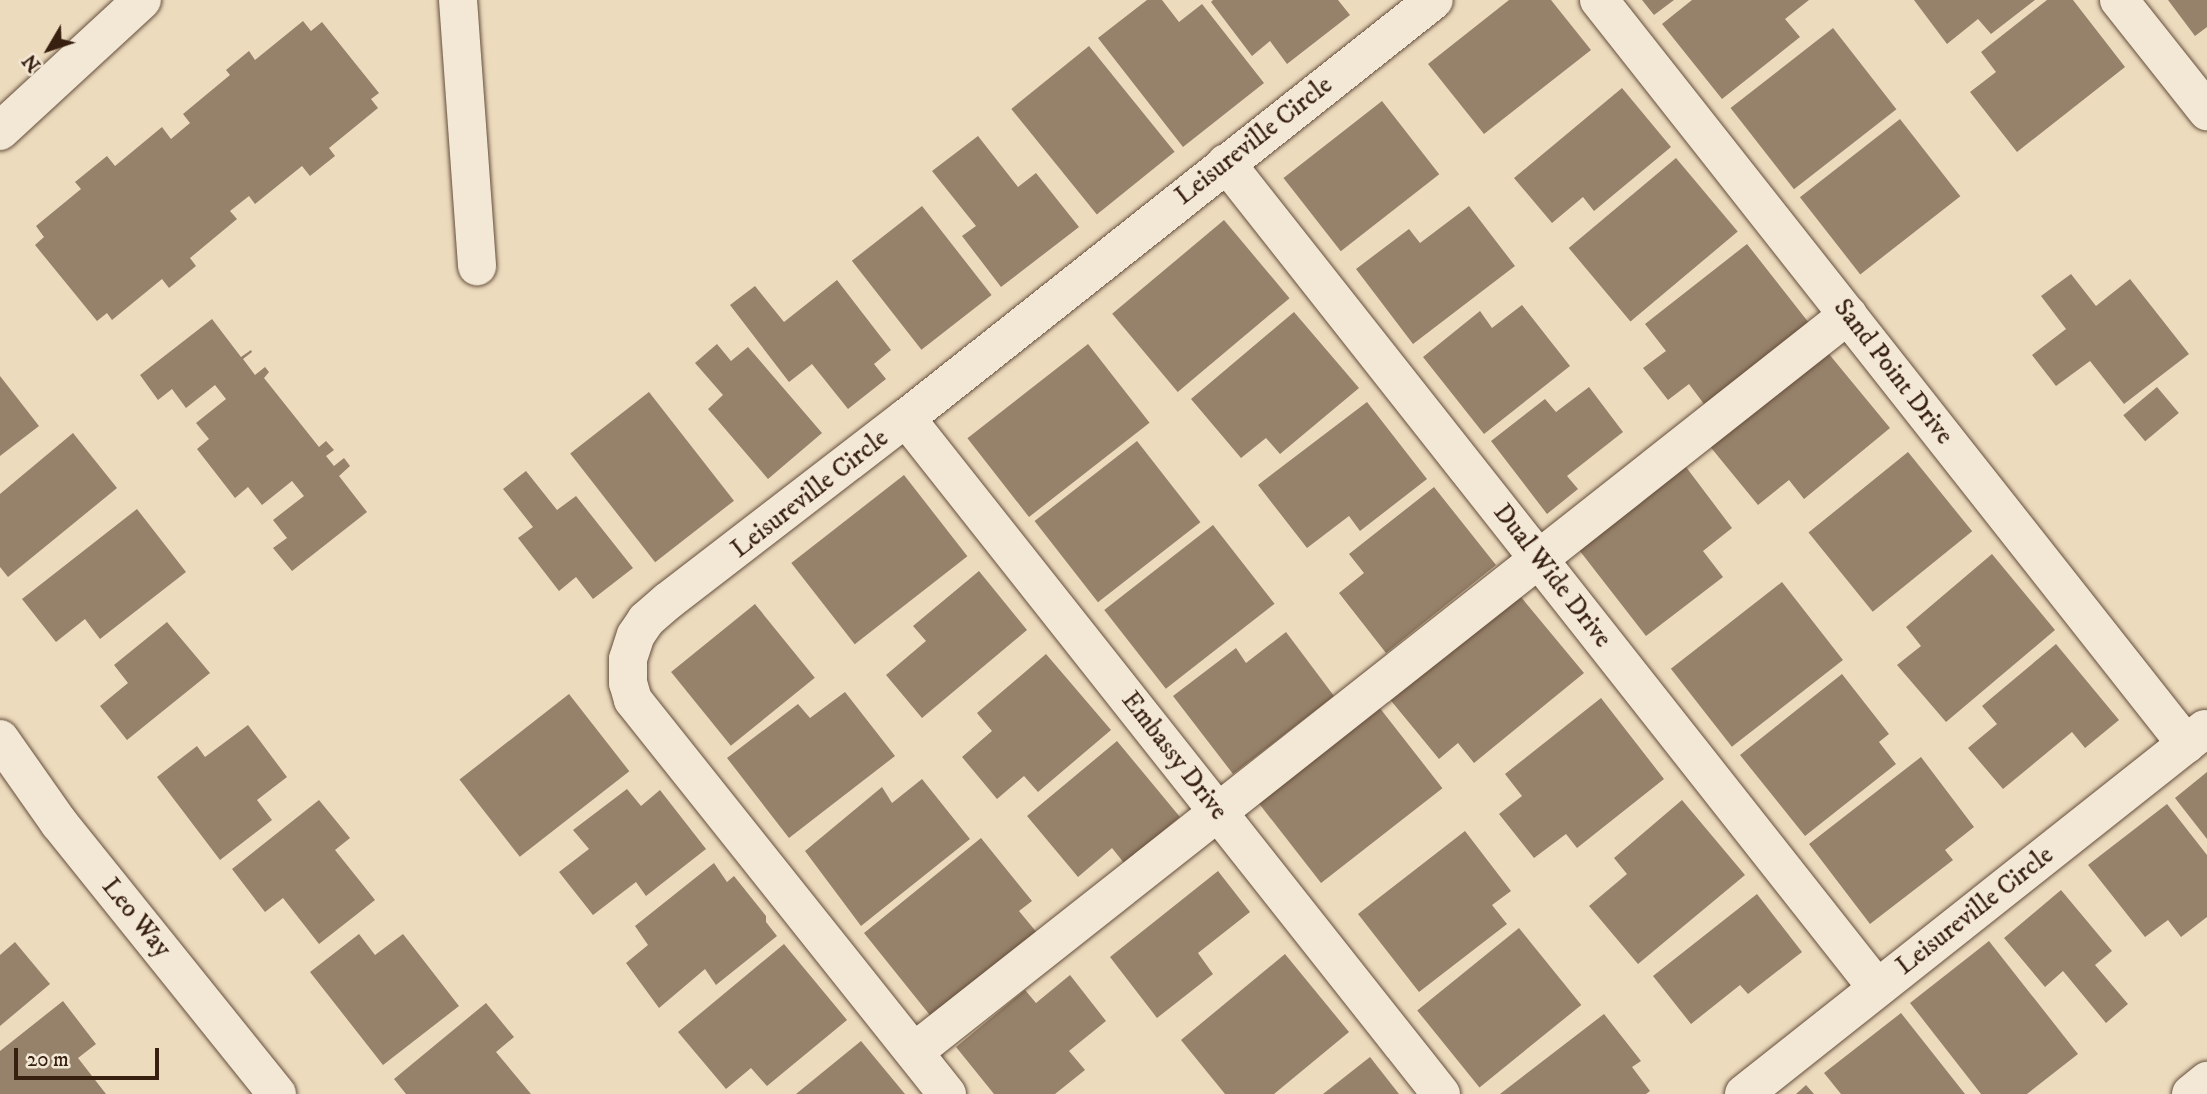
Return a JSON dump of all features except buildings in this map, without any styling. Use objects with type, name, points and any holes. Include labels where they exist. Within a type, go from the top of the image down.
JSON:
[{"type":"street","points":[[0,131],[142,0]]},
{"type":"street","points":[[458,0],[477,266]]},
{"type":"street","name":"Leisureville Circle","points":[[947,1094],[644,715],[628,683],[628,659],[646,620],[1434,0]]},
{"type":"street","name":"Sand Point Drive","points":[[1599,0],[1848,315],[2196,736]]},
{"type":"street","points":[[2119,0],[2207,111]]},
{"type":"street","name":"Dual Wide Drive","points":[[1226,163],[1877,988]]},
{"type":"street","points":[[914,1052],[1848,315]]},
{"type":"street","name":"Embassy Drive","points":[[906,418],[1441,1094]]},
{"type":"street","name":"Leisureville Circle","points":[[1744,1094],[2196,736]]},
{"type":"street","name":"Leo Way","points":[[0,739],[60,823],[276,1094]]},
{"type":"street","points":[[2191,1094],[2207,1081]]}]
